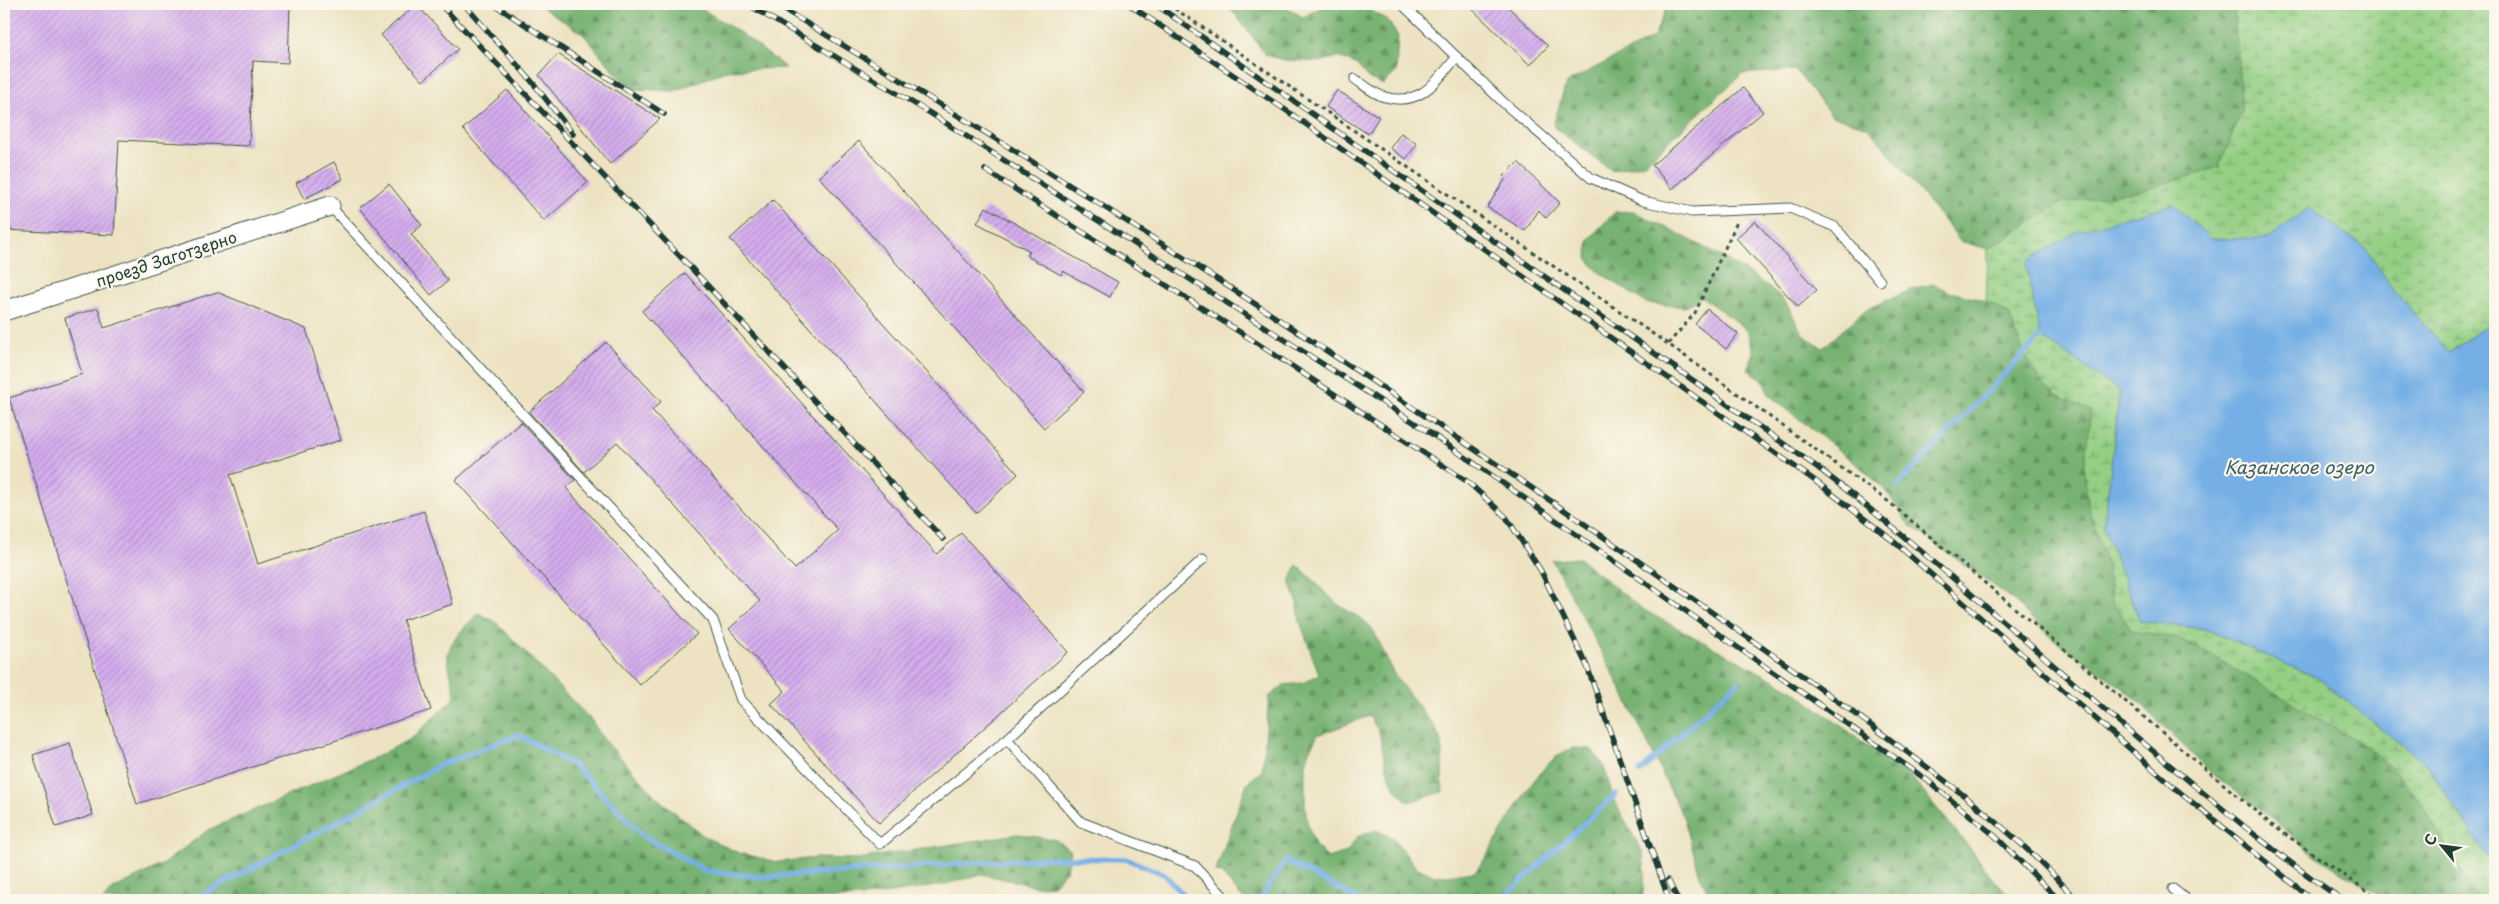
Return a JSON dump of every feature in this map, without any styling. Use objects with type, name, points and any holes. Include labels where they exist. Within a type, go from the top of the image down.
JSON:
[{"type":"street","name":"проезд Заготзерно","points":[[4,311],[330,206]]},
{"type":"lane","points":[[1402,4],[1505,104],[1591,178],[1643,201],[1692,212],[1790,208],[1835,227],[1880,281]]},
{"type":"lane","points":[[1355,79],[1384,97],[1412,99],[1431,88],[1457,57]]},
{"type":"lane","points":[[330,206],[713,620],[741,700],[880,844],[1007,739],[1203,560]]},
{"type":"lane","points":[[1007,739],[1081,822],[1195,866],[1228,900]]},
{"type":"lane","points":[[2173,889],[2187,900]]},
{"type":"path","points":[[1168,4],[1668,344],[1889,502],[2272,825],[2380,900]]},
{"type":"path","points":[[1668,344],[1695,313],[1742,210]]},
{"type":"green space","points":[[538,4],[694,4],[742,34],[786,68],[728,70],[674,91],[635,89],[620,78],[583,34]]},
{"type":"green space","points":[[1224,4],[1280,4],[1303,17],[1327,4],[1361,4],[1388,21],[1398,36],[1396,72],[1383,85],[1368,78],[1356,64],[1338,57],[1320,62],[1284,60],[1266,55],[1232,10]]},
{"type":"green space","points":[[1668,4],[2234,4],[2242,111],[2219,167],[2140,191],[2061,203],[1988,249],[1960,241],[1868,127],[1832,116],[1795,70],[1742,74],[1644,164],[1612,171],[1553,126],[1566,83],[1654,37]]},
{"type":"green space","points":[[2234,4],[2495,4],[2495,319],[2449,353],[2393,290],[2366,248],[2309,208],[2268,238],[2210,239],[2040,336],[2120,391],[2104,527],[2140,621],[2205,629],[2318,678],[2427,765],[2495,868],[2495,900],[2478,900],[2423,806],[2399,775],[2369,748],[2196,646],[2169,636],[2132,631],[2112,602],[2107,564],[2088,507],[2084,469],[2091,411],[2058,396],[2044,386],[2024,353],[2009,314],[1986,301],[1988,249],[2061,203],[2140,191],[2219,167],[2242,111]]},
{"type":"green space","points":[[1633,211],[1706,248],[1759,280],[1783,299],[1799,328],[1812,342],[1823,348],[1865,310],[1915,288],[1933,284],[1950,292],[1986,301],[2009,314],[2024,353],[2058,396],[2091,411],[2084,469],[2088,507],[2107,564],[2112,602],[2132,631],[2169,636],[2196,646],[2369,748],[2399,775],[2423,806],[2478,900],[2387,900],[2313,854],[2267,814],[2211,773],[2130,693],[2052,638],[2013,600],[1908,524],[1887,492],[1865,471],[1770,396],[1761,378],[1748,370],[1754,352],[1747,330],[1702,297],[1684,307],[1646,303],[1599,272],[1587,258],[1589,239],[1615,212]]},
{"type":"green space","points":[[1579,558],[1642,609],[1791,689],[1912,778],[1973,852],[1994,881],[2016,900],[1712,900],[1700,876],[1684,819],[1625,696],[1552,560]]},
{"type":"green space","points":[[1297,565],[1335,602],[1370,626],[1378,638],[1392,671],[1433,725],[1438,733],[1441,745],[1443,792],[1408,802],[1395,789],[1387,770],[1379,732],[1369,716],[1318,735],[1309,751],[1305,770],[1305,808],[1308,826],[1315,845],[1328,858],[1347,852],[1357,837],[1376,830],[1393,838],[1416,867],[1434,876],[1475,872],[1485,859],[1518,803],[1544,769],[1557,756],[1571,749],[1591,749],[1603,764],[1615,803],[1643,853],[1645,874],[1642,900],[1244,900],[1220,872],[1215,873],[1247,783],[1262,771],[1269,697],[1284,685],[1303,683],[1319,674],[1300,622],[1297,601],[1290,582]]},
{"type":"green space","points":[[478,613],[496,622],[592,721],[602,737],[657,798],[705,837],[739,853],[777,862],[816,858],[857,859],[1018,834],[1056,840],[1071,851],[1067,870],[1053,885],[1035,886],[981,874],[943,885],[863,897],[784,900],[103,900],[111,890],[163,864],[208,830],[378,756],[412,738],[455,697],[448,655],[458,635]]},
{"type":"water","name":"Казанское озеро","points":[[2173,204],[2210,239],[2268,238],[2309,208],[2366,248],[2393,290],[2449,353],[2495,319],[2495,868],[2427,765],[2318,678],[2205,629],[2140,621],[2104,527],[2120,391],[2040,336],[2026,262],[2078,231]]},
{"type":"building","points":[[4,4],[290,4],[288,63],[253,61],[249,146],[119,140],[114,235],[4,230]]},
{"type":"building","points":[[416,4],[458,49],[423,81],[381,35]]},
{"type":"building","points":[[1467,4],[1505,4],[1548,46],[1530,65]]},
{"type":"building","points":[[558,54],[660,119],[610,164],[539,75]]},
{"type":"building","points":[[1743,88],[1763,112],[1672,189],[1652,165]]},
{"type":"building","points":[[507,90],[588,182],[544,221],[463,129]]},
{"type":"building","points":[[1337,90],[1379,117],[1368,134],[1326,107]]},
{"type":"building","points":[[1401,133],[1417,144],[1406,159],[1390,148]]},
{"type":"building","points":[[859,141],[1084,392],[1044,428],[819,177]]},
{"type":"building","points":[[334,162],[343,179],[304,199],[296,183]]},
{"type":"building","points":[[1518,162],[1560,203],[1546,218],[1539,210],[1525,231],[1487,207],[1506,178],[1504,176]]},
{"type":"building","points":[[389,184],[422,225],[411,234],[448,281],[431,295],[360,208]]},
{"type":"building","points":[[773,200],[1018,474],[976,513],[730,239]]},
{"type":"building","points":[[986,207],[1118,282],[1110,297],[1063,271],[1061,275],[1027,256],[1030,251],[977,223]]},
{"type":"building","points":[[1755,221],[1817,290],[1798,307],[1736,238]]},
{"type":"building","points":[[685,273],[937,554],[961,533],[1068,652],[879,823],[771,704],[785,691],[729,629],[760,601],[617,442],[584,472],[530,413],[606,342],[661,402],[652,410],[795,569],[838,530],[642,311]]},
{"type":"building","points":[[217,292],[306,329],[341,440],[230,475],[258,564],[424,511],[453,604],[403,620],[431,710],[137,804],[9,398],[82,374],[65,318],[98,308],[104,328]]},
{"type":"building","points":[[1707,309],[1738,334],[1726,349],[1695,324]]},
{"type":"building","points":[[521,422],[575,480],[566,488],[697,634],[640,685],[456,480]]},
{"type":"building","points":[[70,743],[93,815],[56,827],[33,755]]},
{"type":"waterway","points":[[1897,486],[2044,333]]},
{"type":"waterway","points":[[1640,772],[1738,682]]},
{"type":"waterway","points":[[193,900],[443,764],[518,735],[574,765],[643,836],[706,871],[765,877],[1051,858],[1126,859],[1164,874],[1188,900]]},
{"type":"waterway","points":[[1501,900],[1616,794]]},
{"type":"waterway","points":[[1259,900],[1286,861],[1360,900]]},
{"type":"railway","points":[[440,4],[693,270],[943,539]]},
{"type":"railway","points":[[464,4],[534,84],[573,134]]},
{"type":"railway","points":[[493,4],[664,114]]},
{"type":"railway","points":[[747,4],[930,113],[1426,430],[1927,780],[1995,836],[2059,900]]},
{"type":"railway","points":[[775,4],[1110,211],[1330,353],[1549,499],[1800,674],[1935,773],[2009,833],[2077,900]]},
{"type":"railway","points":[[1128,4],[1287,111],[1814,480],[1892,540],[2177,790],[2313,900]]},
{"type":"railway","points":[[1155,4],[1817,467],[1911,542],[2204,793],[2282,856],[2343,900]]},
{"type":"railway","points":[[985,170],[1246,336],[1468,482],[1506,517],[1541,571],[1587,666],[1669,900]]},
{"type":"railway","points":[[1668,880],[1678,900]]}]
